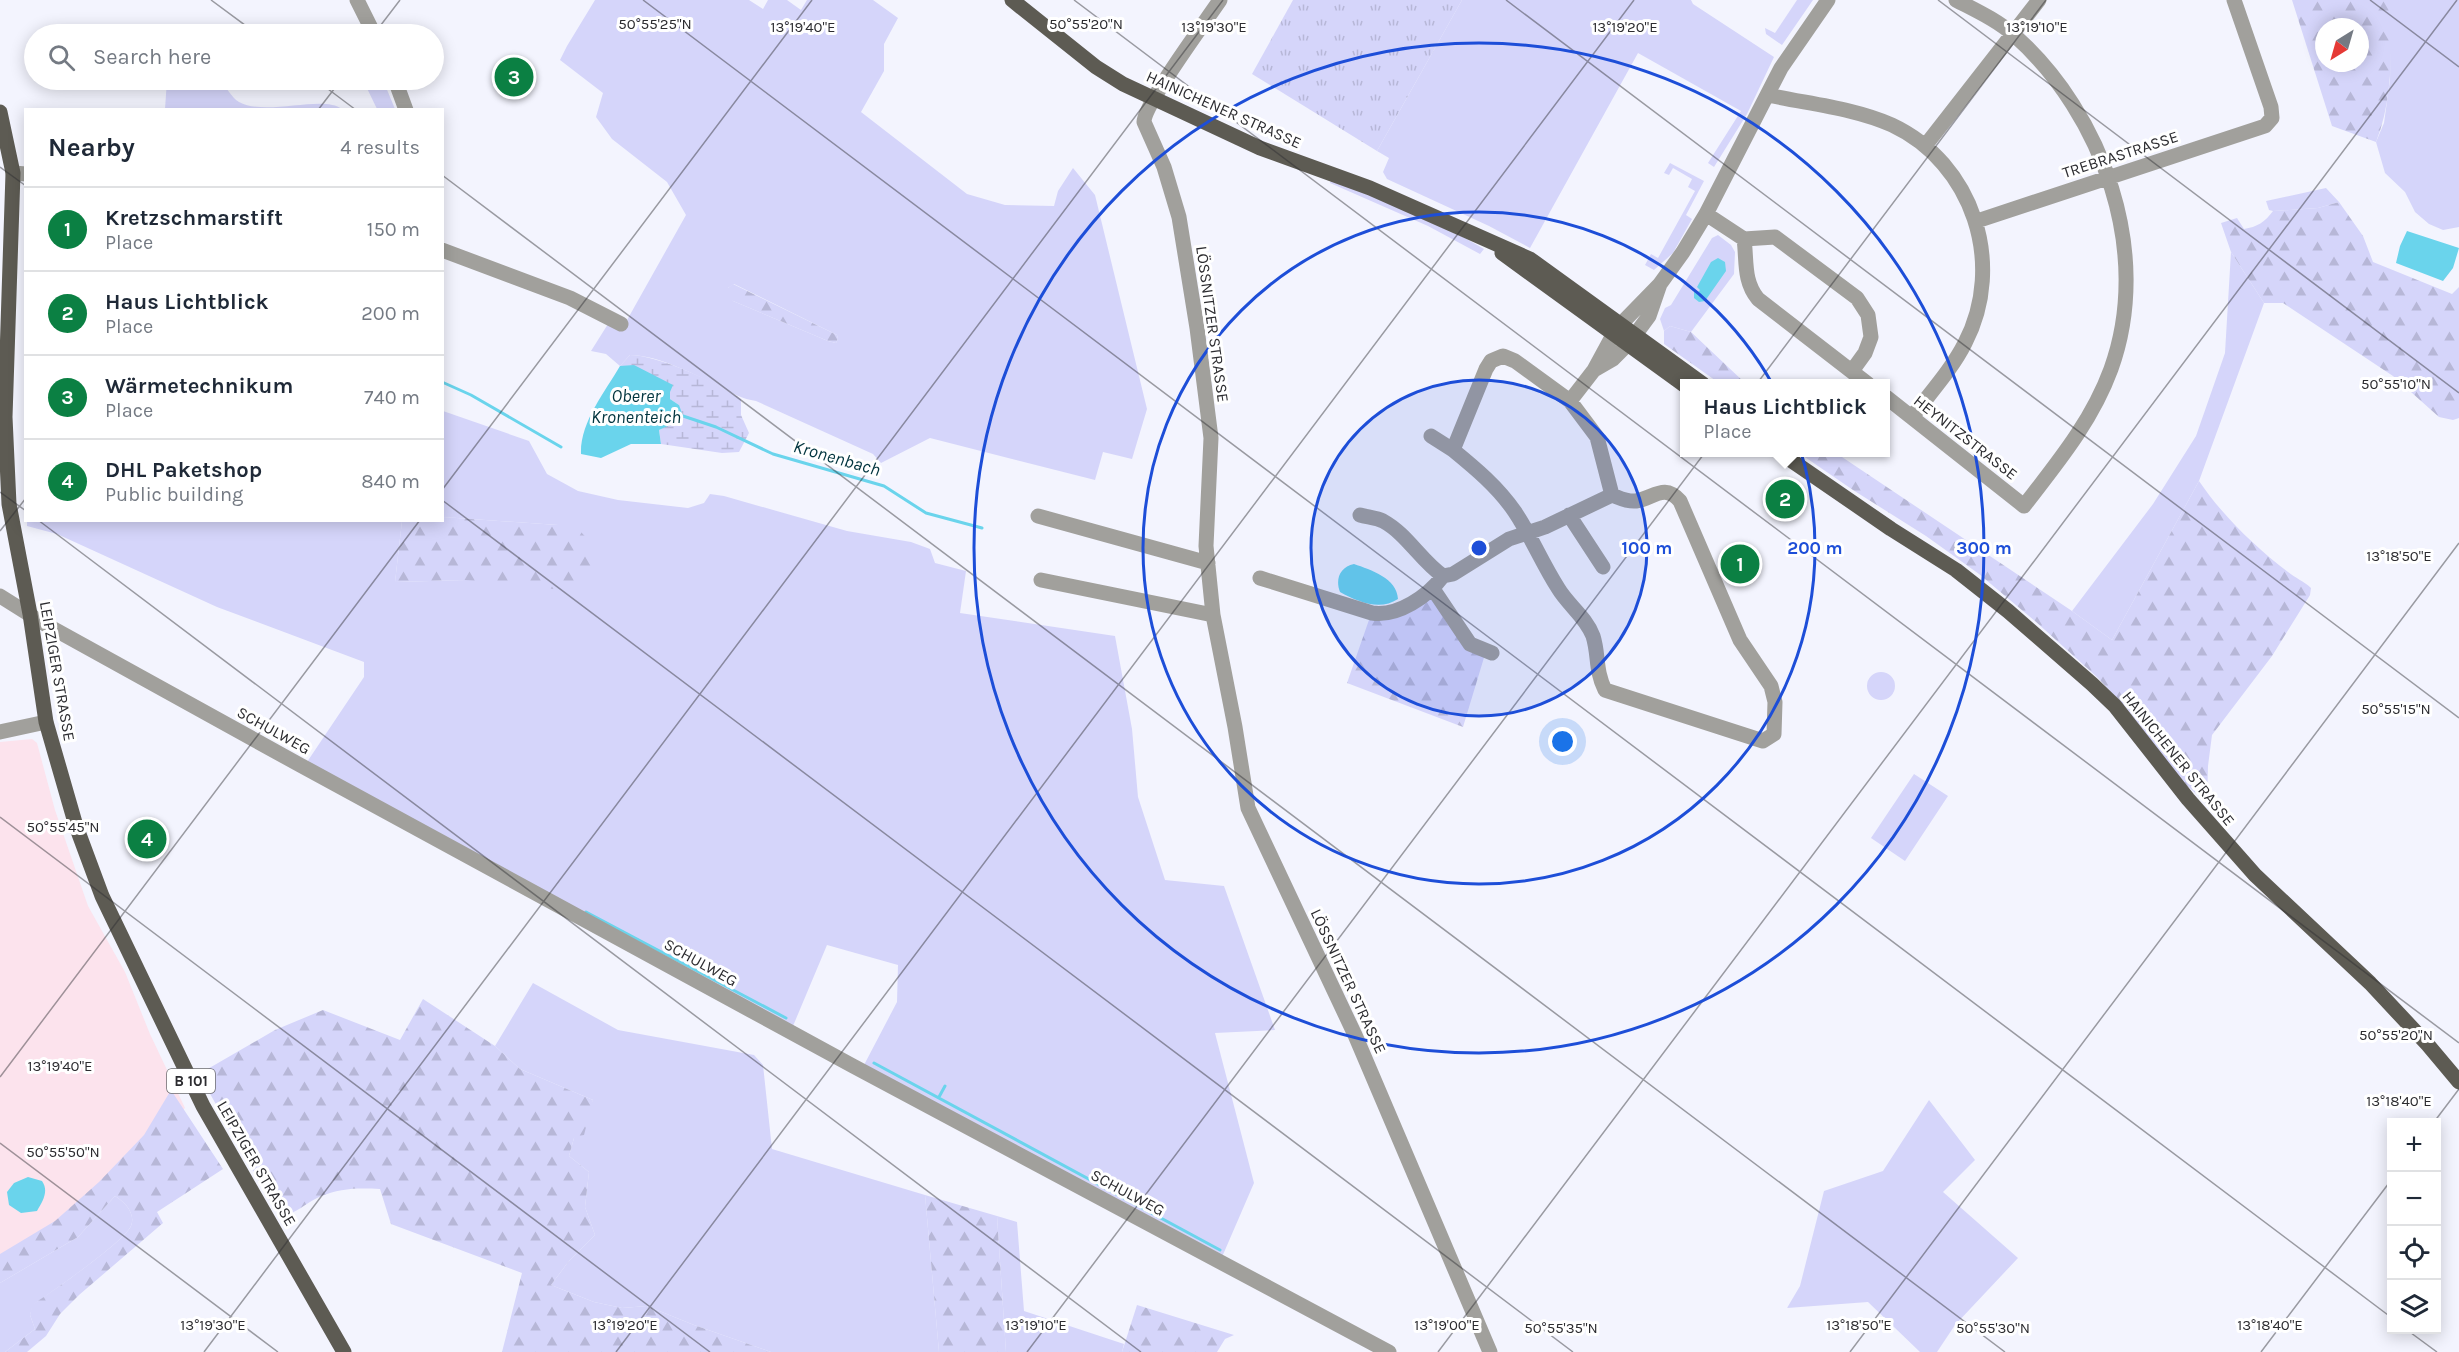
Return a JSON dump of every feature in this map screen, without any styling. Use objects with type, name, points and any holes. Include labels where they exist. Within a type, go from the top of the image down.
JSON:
[{"type":"main road","name":"HAINICHENER STRASSE","points":[[1012,0],[1096,67],[1117,80],[1260,148],[1370,188],[1472,233],[1617,329],[1680,382]]},
{"type":"main road","name":"LEIPZIGER STRASSE","points":[[0,112],[19,173],[5,417],[9,504],[30,614],[46,722],[76,826],[107,907],[202,1106],[344,1352]]},
{"type":"main road","name":"HAINICHENER STRASSE","points":[[1631,340],[1695,379]]},
{"type":"main road","name":"HAINICHENER STRASSE","points":[[1785,457],[1891,530],[1956,570],[2008,611],[2092,684],[2115,706],[2188,799],[2255,875],[2370,983],[2459,1082]]},
{"type":"street","points":[[357,0],[369,24]]},
{"type":"street","name":"LÖSSNITZER STRASSE","points":[[1220,0],[1154,98],[1144,117],[1144,122],[1164,167],[1179,217],[1197,328],[1211,438],[1206,546],[1213,615],[1248,808],[1355,1035],[1490,1352]]},
{"type":"street","points":[[1570,401],[1594,370],[1617,329],[1660,284],[1706,214],[1788,58],[1828,0]]},
{"type":"street","points":[[1956,0],[2013,34],[2064,90],[2096,145],[2108,177]]},
{"type":"street","points":[[1925,146],[2039,0]]},
{"type":"street","name":"TREBRASTRASSE","points":[[1977,221],[2265,126],[2272,118],[2271,107],[2234,0]]},
{"type":"street","points":[[399,90],[405,108]]},
{"type":"street","points":[[1768,95],[1873,118],[1894,126],[1925,146],[1956,180],[1977,221],[1981,240],[1983,274],[1974,322],[1956,358],[1912,417]]},
{"type":"street","name":"HEYNITZSTRASSE","points":[[1890,400],[2024,506],[2083,427],[2103,390],[2118,346],[2124,305],[2124,253],[2108,177]]},
{"type":"street","points":[[1706,214],[1744,239],[1775,237],[1857,298],[1868,315],[1871,337],[1865,353],[1852,371]]},
{"type":"street","points":[[1744,239],[1747,279],[1751,291],[1758,299],[1862,379]]},
{"type":"street","points":[[444,251],[570,298],[621,324]]},
{"type":"street","points":[[1594,370],[1613,359],[1631,340],[1649,316],[1660,284]]},
{"type":"street","points":[[1453,450],[1486,369],[1491,361],[1503,356],[1515,361],[1570,401],[1597,437],[1612,495]]},
{"type":"street","points":[[1260,579],[1372,614],[1385,615],[1397,611],[1433,589],[1443,576],[1453,574],[1509,538],[1526,531],[1545,527],[1612,495],[1636,501],[1665,491],[1674,494],[1680,501],[1740,640],[1771,686],[1775,702],[1774,734],[1763,741],[1605,690],[1598,675],[1593,636],[1573,605],[1559,591],[1526,531],[1513,510],[1485,476],[1453,450],[1431,436]]},
{"type":"street","points":[[1360,515],[1382,520],[1443,576]]},
{"type":"street","points":[[1569,515],[1603,567]]},
{"type":"street","points":[[1038,516],[1208,563]]},
{"type":"street","points":[[1041,580],[1213,615]]},
{"type":"street","points":[[1433,589],[1470,644],[1492,653]]},
{"type":"street","name":"SCHULWEG","points":[[0,596],[43,623],[300,765],[853,1066],[1389,1352]]},
{"type":"street","points":[[0,732],[46,722]]},
{"type":"shaded area","points":[[32,739],[37,743],[55,810],[88,906],[125,972],[150,1034],[185,1108],[0,1280],[0,742]]},
{"type":"green space","points":[[595,0],[749,0],[763,9],[768,0],[787,0],[801,10],[807,0],[873,0],[898,18],[884,44],[884,71],[861,112],[967,194],[1005,205],[1054,206],[1058,191],[1073,168],[1095,195],[1147,409],[1132,459],[1103,452],[1095,480],[930,438],[881,463],[873,454],[677,367],[653,358],[630,355],[620,366],[606,354],[591,351],[608,324],[622,329],[686,215],[667,182],[612,139],[596,117],[603,93],[560,60]],"holes":[[[734,284],[837,335],[836,343],[828,341],[733,301],[728,288]]]},
{"type":"green space","points":[[1293,0],[1462,0],[1377,151],[1252,74]]},
{"type":"green space","points":[[1462,0],[1691,0],[1693,4],[1774,57],[1747,114],[1714,167],[1708,163],[1741,111],[1638,53],[1530,248],[1489,226],[1387,179],[1383,172],[1389,158],[1377,151]]},
{"type":"green space","points":[[1797,0],[1813,0],[1782,45],[1766,34],[1765,28],[1775,33]]},
{"type":"green space","points":[[2292,0],[2391,0],[2389,90],[2376,142],[2332,126]]},
{"type":"green space","points":[[2391,0],[2459,0],[2459,227],[2443,230],[2429,224],[2415,212],[2405,192],[2385,173],[2376,142],[2384,123],[2390,80]]},
{"type":"green space","points":[[166,90],[228,90],[236,100],[251,106],[321,104],[340,108],[165,108]]},
{"type":"green space","points":[[368,90],[387,90],[395,108],[377,108]]},
{"type":"green space","points":[[1670,163],[1704,181],[1686,215],[1692,219],[1673,253],[1654,270],[1645,265],[1651,254],[1658,258],[1695,191],[1688,187],[1692,179],[1673,168],[1669,175],[1664,173]]},
{"type":"green space","points":[[1332,178],[1465,238],[1484,249],[1480,254],[1428,226],[1330,183]]},
{"type":"green space","points":[[2326,188],[2339,202],[2318,208],[2273,211],[2269,210],[2266,201]]},
{"type":"green space","points":[[2339,202],[2363,236],[2373,262],[2452,294],[2459,287],[2459,418],[2453,420],[2439,417],[2393,376],[2283,303],[2264,303],[2231,252],[2221,223],[2237,218],[2244,229],[2260,223],[2273,211],[2318,208]]},
{"type":"green space","points":[[1718,235],[1731,245],[1735,252],[1734,274],[1691,332],[1670,326],[1664,331],[1660,319],[1665,308],[1671,305],[1712,238]]},
{"type":"green space","points":[[2231,252],[2264,303],[2199,481],[2112,640],[2072,611],[2153,504],[2196,436],[2225,353]]},
{"type":"green space","points":[[733,284],[837,335],[836,343],[733,301],[727,296],[728,288]]},
{"type":"green space","points":[[1670,326],[1691,332],[1741,379],[1713,379],[1664,344],[1664,331]]},
{"type":"green space","points":[[630,355],[642,356],[687,371],[718,385],[741,399],[741,415],[749,433],[739,452],[722,453],[661,444],[659,430],[667,426],[679,405],[670,399],[670,391],[620,366]]},
{"type":"green space","points":[[444,411],[529,441],[547,474],[578,491],[618,500],[688,508],[704,503],[710,494],[724,496],[847,531],[911,542],[930,549],[935,563],[966,571],[960,613],[1115,636],[1132,729],[1138,797],[1165,880],[1224,886],[1275,1030],[1215,1033],[1254,1183],[1222,1257],[864,1065],[897,1002],[898,965],[827,945],[793,1026],[305,765],[364,677],[364,662],[217,607],[57,534],[27,526],[27,522],[402,522],[395,582],[465,580],[558,525],[444,517]]},
{"type":"green space","points":[[1805,457],[1842,457],[2112,640],[2199,481],[2218,506],[2251,541],[2311,588],[2310,595],[2272,656],[2212,735],[2207,804],[2179,778],[2128,710],[2097,677],[2035,621],[1979,574],[1926,536]]},
{"type":"green space","points":[[444,517],[558,525],[581,532],[593,545],[593,564],[574,585],[554,589],[465,580],[395,582],[402,522],[444,522]]},
{"type":"green space","points":[[1433,589],[1486,651],[1463,727],[1347,683],[1370,617]]},
{"type":"green space","points":[[1881,672],[1891,676],[1895,686],[1891,696],[1881,700],[1871,696],[1867,686],[1871,676]]},
{"type":"green space","points":[[1914,774],[1948,796],[1905,861],[1871,838]]},
{"type":"green space","points":[[533,983],[618,1030],[754,1055],[763,1065],[772,1149],[925,1195],[939,1352],[771,1352],[647,1306],[622,1308],[594,1302],[551,1285],[569,1261],[595,1235],[585,1207],[589,1172],[569,1156],[574,1138],[593,1100],[520,1069],[495,1046]]},
{"type":"green space","points":[[423,999],[495,1046],[520,1069],[593,1100],[584,1135],[574,1138],[569,1156],[589,1172],[585,1207],[595,1235],[569,1261],[551,1285],[594,1302],[622,1308],[647,1306],[771,1352],[502,1352],[522,1273],[391,1224],[380,1189],[334,1192],[319,1197],[287,1215],[281,1216],[275,1210],[199,1074],[275,1030],[323,1010],[400,1040]]},
{"type":"green space","points":[[171,1090],[223,1169],[157,1212],[163,1223],[79,1295],[60,1314],[46,1336],[27,1352],[5,1352],[35,1329],[30,1315],[32,1305],[86,1267],[115,1243],[131,1226],[131,1213],[126,1205],[115,1196],[78,1237],[0,1283],[0,1254],[55,1221],[99,1182],[144,1135]]},
{"type":"green space","points":[[1929,1100],[1975,1160],[1943,1192],[2018,1258],[1955,1325],[1937,1352],[1920,1352],[1868,1302],[1787,1308],[1800,1286],[1824,1191],[1883,1171]]},
{"type":"green space","points":[[925,1195],[997,1216],[1006,1352],[939,1352]]},
{"type":"green space","points":[[115,1196],[129,1209],[132,1217],[131,1226],[115,1244],[33,1305],[30,1315],[35,1329],[5,1352],[0,1352],[0,1283],[78,1237]]},
{"type":"green space","points":[[997,1216],[1017,1222],[1024,1311],[1124,1344],[1122,1352],[1006,1352]]},
{"type":"green space","points":[[1137,1305],[1234,1335],[1225,1339],[1217,1352],[1122,1352]]},
{"type":"water","points":[[2407,231],[2459,248],[2453,268],[2443,281],[2396,263]]},
{"type":"water","points":[[1718,258],[1725,262],[1726,271],[1705,301],[1699,302],[1694,298],[1694,291],[1697,293],[1700,290],[1697,287],[1711,262]]},
{"type":"water","name":"Oberer Kronenteich","points":[[634,365],[673,385],[670,399],[679,405],[683,416],[677,422],[659,430],[661,444],[631,444],[601,458],[581,454],[585,430],[601,397],[620,366]]},
{"type":"water","points":[[1354,564],[1388,580],[1397,592],[1398,599],[1391,603],[1376,605],[1362,602],[1340,592],[1338,583],[1340,574],[1345,568]]},
{"type":"water","points":[[28,1177],[42,1181],[45,1188],[44,1196],[37,1211],[21,1213],[9,1205],[7,1192],[14,1183]]},
{"type":"waterway","name":"Kronenbach","points":[[444,383],[471,395],[561,447]]},
{"type":"waterway","name":"Kronenbach","points":[[683,416],[716,427],[773,454],[884,486],[926,513],[982,528]]},
{"type":"waterway","points":[[586,912],[786,1018]]},
{"type":"waterway","points":[[874,1063],[1220,1250]]},
{"type":"waterway","points":[[939,1097],[945,1086]]},
{"type":"place","name":"Wärmetechnikum","points":[[514,77]]},
{"type":"place","name":"Haus Lichtblick","points":[[1785,499]]},
{"type":"place","name":"Kretzschmarstift","points":[[1740,564]]},
{"type":"place","name":"DHL Paketshop","points":[[147,839]]}]
